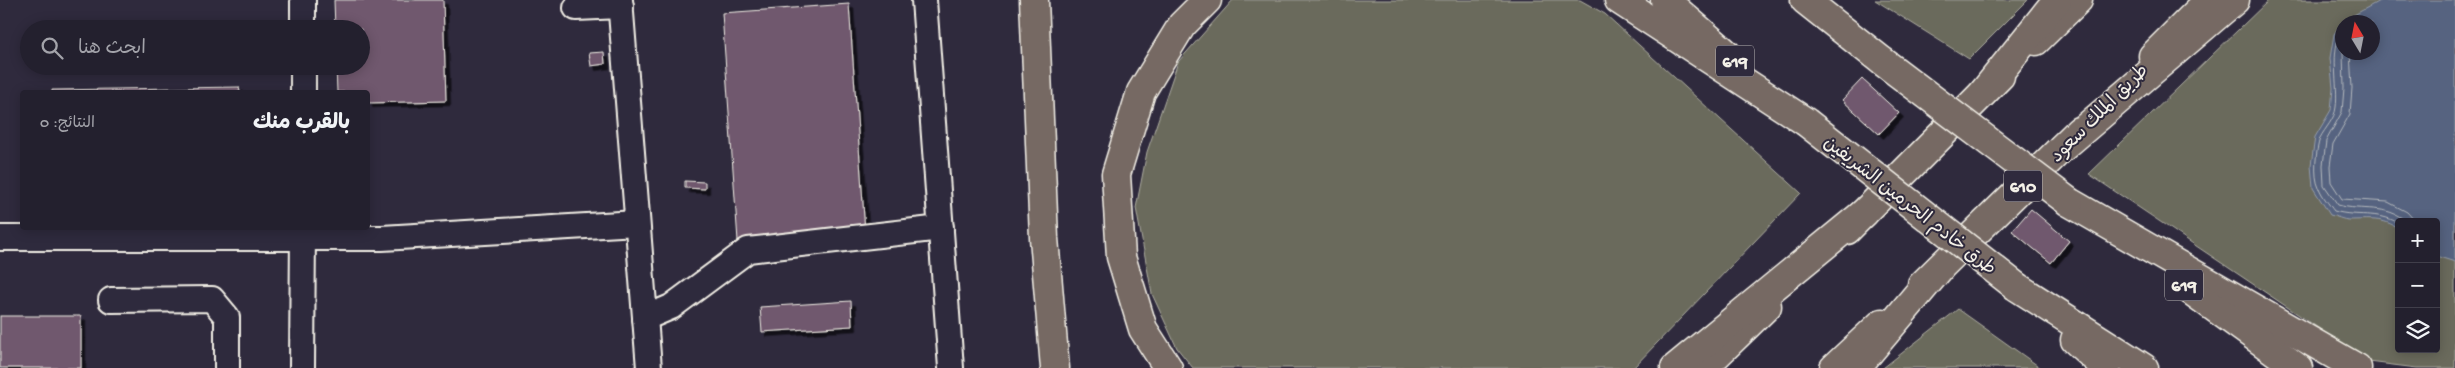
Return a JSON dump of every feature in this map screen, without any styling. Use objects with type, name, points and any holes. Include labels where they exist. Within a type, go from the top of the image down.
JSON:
[{"type":"main road","points":[[1034,0],[1044,238],[1055,368]]},
{"type":"main road","points":[[1168,368],[1143,329],[1121,257],[1116,174],[1140,92],[1182,25],[1208,0]]},
{"type":"main road","points":[[1619,0],[1806,122]]},
{"type":"main road","name":"619","points":[[1665,0],[1806,122]]},
{"type":"main road","name":"619","points":[[1805,0],[1882,61],[2069,202],[2298,368]]},
{"type":"main road","points":[[1825,0],[1882,61]]},
{"type":"main road","points":[[1983,93],[2057,0]]},
{"type":"main road","points":[[1703,368],[1864,213],[2078,0]]},
{"type":"main road","name":"طريق الملك سعود","points":[[1834,368],[1939,270],[2209,0]]},
{"type":"main road","points":[[2062,148],[2235,0]]},
{"type":"main road","name":"طرق خادم الحرمين الشريفين","points":[[1806,122],[2017,287]]},
{"type":"main road","points":[[2069,202],[2357,368]]},
{"type":"main road","points":[[1675,368],[1864,213]]},
{"type":"main road","points":[[1856,368],[1939,270]]},
{"type":"main road","points":[[2017,287],[2106,368]]},
{"type":"main road","name":"619","points":[[2017,287],[2144,368]]},
{"type":"street","points":[[303,0],[303,20]]},
{"type":"street","points":[[924,0],[951,368]]},
{"type":"street","points":[[576,8],[620,3],[649,368]]},
{"type":"street","points":[[303,75],[303,90]]},
{"type":"street","points":[[0,238],[303,233],[382,238],[637,224]]},
{"type":"street","points":[[645,318],[672,308],[748,250],[941,228]]},
{"type":"street","points":[[302,368],[303,233]]},
{"type":"street","points":[[111,300],[212,299],[227,318],[227,368]]},
{"type":"green space","points":[[1233,0],[1580,0],[1605,14],[1801,193],[1633,368],[1193,368],[1177,348],[1152,294],[1136,208],[1147,152],[1178,62]]},
{"type":"green space","points":[[1875,0],[2028,0],[1969,59]]},
{"type":"green space","points":[[2269,0],[2455,0],[2455,368],[2417,368],[2369,362],[2089,174]]},
{"type":"green space","points":[[1958,309],[2041,368],[1883,368]]},
{"type":"water","points":[[2381,0],[2455,0],[2455,262],[2440,257],[2440,218],[2395,218],[2395,226],[2381,221],[2344,219],[2330,215],[2313,188],[2311,165],[2315,137],[2331,110],[2333,88],[2330,58],[2335,32],[2335,60],[2380,60],[2380,15],[2354,15]]},
{"type":"building","points":[[334,0],[443,0],[446,101],[370,103],[370,90],[337,90],[336,75],[370,75],[370,20],[335,20]]},
{"type":"building","points":[[849,4],[865,232],[738,241],[722,13]]},
{"type":"building","points":[[604,52],[605,64],[591,66],[589,53]]},
{"type":"building","points":[[1862,79],[1899,113],[1879,134],[1842,100]]},
{"type":"building","points":[[239,87],[240,90],[52,90]]},
{"type":"building","points":[[685,181],[705,182],[705,189],[685,188]]},
{"type":"building","points":[[2031,209],[2069,241],[2051,263],[2012,231]]},
{"type":"building","points":[[851,301],[852,326],[762,332],[760,307]]},
{"type":"building","points":[[0,316],[81,316],[81,368],[0,368]]}]
